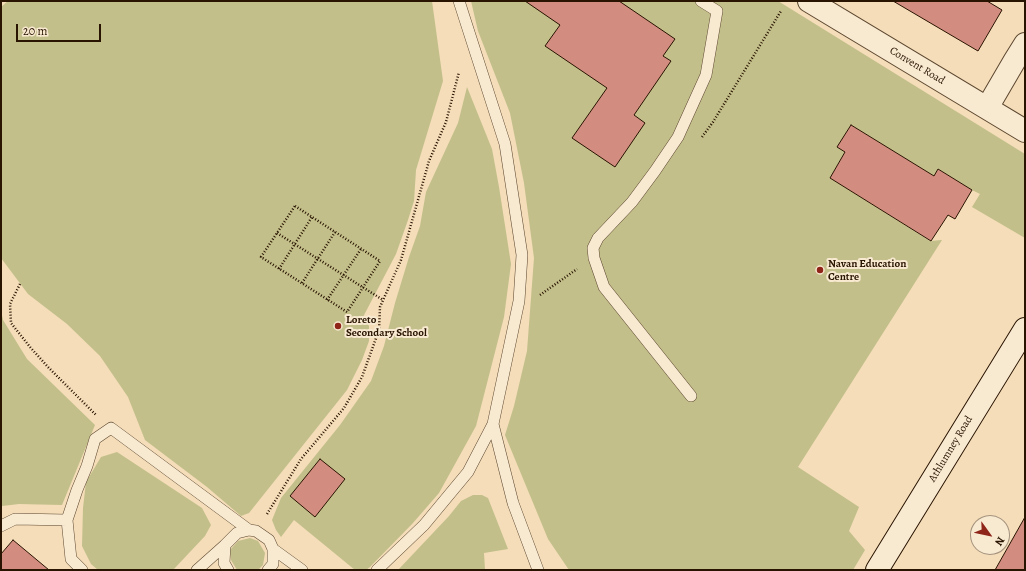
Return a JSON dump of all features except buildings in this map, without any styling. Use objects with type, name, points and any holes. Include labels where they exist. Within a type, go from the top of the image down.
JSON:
[{"type":"street","name":"Convent Road","points":[[809,1],[1025,131]]},
{"type":"street","points":[[987,108],[1025,44]]},
{"type":"street","name":"Athlumney Road","points":[[877,570],[1025,329]]},
{"type":"lane","points":[[376,570],[424,525],[468,472],[492,424],[519,301],[522,255],[505,144],[458,1]]},
{"type":"lane","points":[[691,396],[604,287],[594,258],[593,248],[598,238],[632,202],[678,137],[706,75],[717,11],[701,1]]},
{"type":"lane","points":[[492,424],[513,503],[538,570]]},
{"type":"lane","points":[[82,570],[71,559],[67,520],[87,466],[95,439],[111,428],[252,531],[269,540],[273,549],[273,564],[268,570]]},
{"type":"lane","points":[[1,526],[15,519],[67,520]]},
{"type":"lane","points":[[197,570],[237,533],[252,531]]},
{"type":"lane","points":[[225,545],[224,563],[228,570]]},
{"type":"lane","points":[[273,549],[302,570]]},
{"type":"path","points":[[252,531],[301,459],[344,408],[362,377],[378,330],[380,307],[401,260],[429,161],[446,122],[469,34]]},
{"type":"path","points":[[295,206],[312,217],[380,261],[347,312],[261,257],[295,206]]},
{"type":"path","points":[[279,268],[312,217]]},
{"type":"path","points":[[302,283],[335,232]]},
{"type":"path","points":[[277,233],[383,300]]},
{"type":"path","points":[[327,300],[361,249]]},
{"type":"path","points":[[20,284],[10,304],[11,323],[48,368],[111,428]]},
{"type":"shaded area","points":[[8,1],[432,1],[443,81],[416,170],[414,201],[408,220],[396,254],[363,317],[369,326],[369,341],[362,360],[347,390],[249,513],[241,516],[207,487],[145,440],[128,397],[100,356],[67,324],[28,294],[1,258],[1,7]]},
{"type":"shaded area","points":[[471,1],[778,1],[1025,154],[1025,238],[972,207],[980,194],[938,169],[934,176],[851,125],[838,147],[845,152],[830,178],[930,241],[942,240],[798,467],[859,507],[849,531],[865,550],[853,570],[569,570],[548,539],[505,435],[514,406],[527,351],[534,258],[524,183],[510,113],[478,31]]},
{"type":"shaded area","points":[[467,87],[492,149],[499,187],[511,264],[504,317],[476,426],[439,493],[413,523],[370,567],[366,570],[355,570],[294,520],[281,537],[272,520],[281,498],[340,425],[371,381],[384,346],[395,303],[420,226],[426,192],[458,123]]},
{"type":"shaded area","points":[[1,311],[3,320],[27,359],[95,425],[62,505],[19,504],[2,506],[1,508]]},
{"type":"shaded area","points":[[117,452],[202,508],[211,525],[205,536],[173,570],[98,570],[91,564],[82,546],[83,508],[86,482],[101,457]]},
{"type":"shaded area","points":[[473,495],[482,495],[488,498],[508,549],[484,553],[485,570],[398,570],[449,516],[461,501]]},
{"type":"shaded area","points":[[250,538],[258,541],[265,553],[263,565],[258,570],[237,570],[231,560],[230,550],[238,541]]},
{"type":"place","name":"Navan Education Centre","points":[[820,270]]},
{"type":"place","name":"Loreto Secondary School","points":[[338,326]]}]
